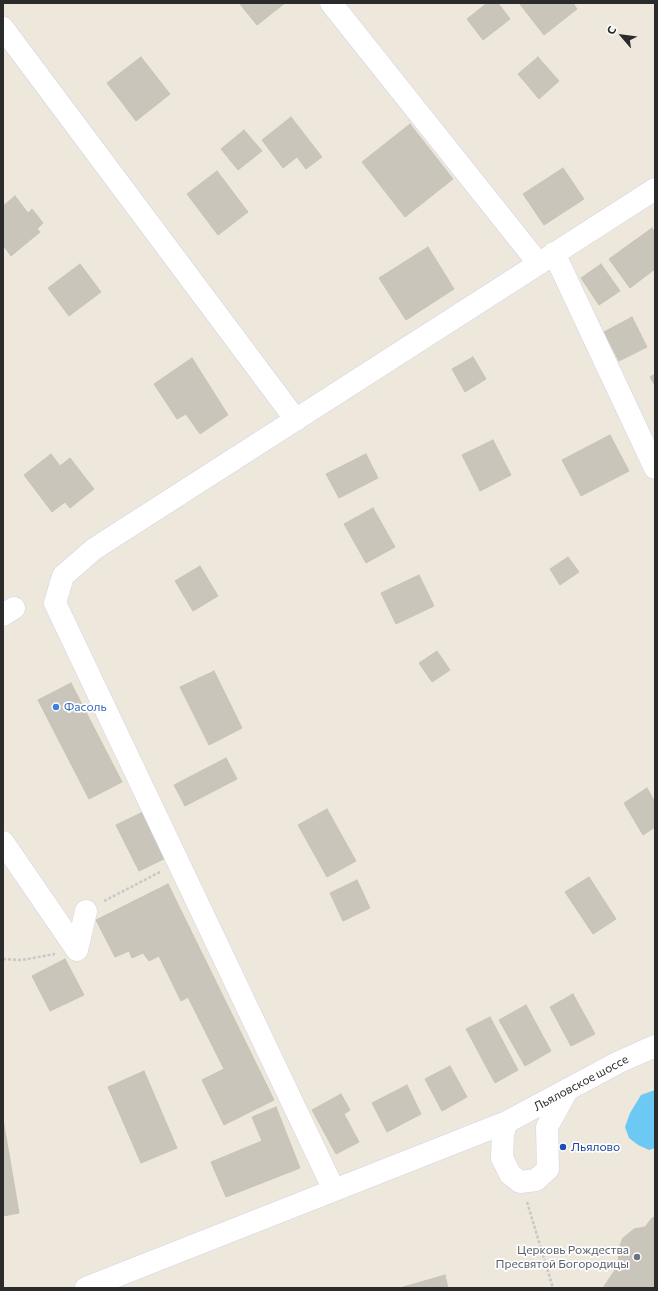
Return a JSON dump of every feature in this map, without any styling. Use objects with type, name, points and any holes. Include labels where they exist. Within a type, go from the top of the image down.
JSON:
[{"type":"street","points":[[331,3],[546,259],[655,468]]},
{"type":"street","points":[[3,28],[296,420]]},
{"type":"street","points":[[329,1192],[178,863],[55,603],[63,576],[94,548],[655,189]]},
{"type":"street","points":[[3,842],[77,950]]},
{"type":"street","points":[[77,950],[86,911]]},
{"type":"street","name":"Льяловское шоссе","points":[[86,1288],[507,1122],[619,1062],[655,1046]]},
{"type":"street","points":[[507,1122],[503,1134],[502,1158],[510,1174],[520,1182],[536,1180],[548,1169],[546,1127],[568,1089]]},
{"type":"path","points":[[86,911],[178,863]]},
{"type":"path","points":[[3,959],[22,960],[77,950]]},
{"type":"path","points":[[520,1182],[553,1288]]},
{"type":"water","points":[[655,1090],[655,1148],[649,1150],[638,1145],[629,1138],[625,1127],[630,1113],[641,1095]]},
{"type":"building","points":[[239,3],[285,3],[257,25]]},
{"type":"building","points":[[487,3],[498,3],[510,19],[483,40],[467,19]]},
{"type":"building","points":[[519,3],[573,3],[577,9],[544,35]]},
{"type":"building","points":[[141,57],[170,94],[136,121],[107,83]]},
{"type":"building","points":[[538,57],[559,81],[539,99],[518,74]]},
{"type":"building","points":[[291,117],[322,157],[306,169],[297,157],[283,168],[262,140]]},
{"type":"building","points":[[410,124],[453,179],[405,217],[362,162]]},
{"type":"building","points":[[244,130],[262,151],[238,170],[221,149]]},
{"type":"building","points":[[563,168],[584,199],[544,225],[523,194]]},
{"type":"building","points":[[217,171],[248,212],[218,235],[187,194]]},
{"type":"building","points":[[15,196],[28,213],[32,209],[43,223],[37,229],[40,232],[11,256],[3,245],[3,206]]},
{"type":"building","points":[[652,228],[655,232],[655,269],[630,288],[609,259]]},
{"type":"building","points":[[428,247],[454,289],[406,320],[379,278]]},
{"type":"building","points":[[80,264],[101,292],[69,316],[48,288]]},
{"type":"building","points":[[601,264],[620,291],[599,305],[581,278]]},
{"type":"building","points":[[632,317],[647,347],[619,361],[604,332]]},
{"type":"building","points":[[473,357],[486,379],[465,392],[452,369]]},
{"type":"building","points":[[192,358],[228,415],[200,434],[186,414],[177,419],[154,384]]},
{"type":"building","points":[[655,374],[655,386],[650,377]]},
{"type":"building","points":[[610,435],[629,471],[581,496],[562,460]]},
{"type":"building","points":[[493,440],[511,475],[480,491],[462,455]]},
{"type":"building","points":[[51,454],[60,466],[70,458],[94,489],[70,508],[65,502],[52,512],[24,475]]},
{"type":"building","points":[[366,454],[378,478],[339,498],[326,474]]},
{"type":"building","points":[[373,508],[395,547],[366,563],[344,524]]},
{"type":"building","points":[[568,557],[579,572],[560,585],[550,569]]},
{"type":"building","points":[[200,566],[218,596],[193,611],[175,581]]},
{"type":"building","points":[[419,575],[434,606],[396,624],[381,593]]},
{"type":"building","points":[[437,651],[450,670],[432,682],[419,663]]},
{"type":"building","points":[[214,671],[242,728],[209,745],[180,687]]},
{"type":"building","points":[[71,683],[122,782],[89,799],[38,700]]},
{"type":"building","points":[[226,758],[237,779],[185,806],[174,785]]},
{"type":"building","points":[[647,788],[655,802],[655,827],[643,835],[624,803]]},
{"type":"building","points":[[327,809],[356,861],[327,877],[298,825]]},
{"type":"building","points":[[145,811],[168,857],[139,871],[116,825]]},
{"type":"building","points":[[589,877],[616,919],[593,934],[565,892]]},
{"type":"building","points":[[357,880],[370,908],[343,921],[330,893]]},
{"type":"building","points":[[168,884],[274,1100],[224,1125],[202,1080],[224,1069],[188,997],[181,1001],[159,956],[149,961],[143,953],[132,958],[129,951],[115,957],[96,920]]},
{"type":"building","points":[[65,959],[84,995],[50,1011],[32,976]]},
{"type":"building","points":[[573,994],[595,1034],[571,1046],[550,1007]]},
{"type":"building","points":[[526,1005],[551,1051],[525,1066],[499,1020]]},
{"type":"building","points":[[490,1017],[518,1070],[495,1083],[466,1029]]},
{"type":"building","points":[[450,1066],[467,1097],[442,1111],[425,1079]]},
{"type":"building","points":[[144,1071],[177,1148],[141,1163],[108,1087]]},
{"type":"building","points":[[407,1085],[421,1114],[387,1132],[372,1103]]},
{"type":"building","points":[[341,1094],[350,1110],[344,1114],[359,1142],[336,1154],[312,1110]]},
{"type":"building","points":[[276,1107],[300,1168],[226,1197],[211,1162],[262,1141],[252,1117]]},
{"type":"building","points":[[3,1119],[19,1213],[3,1216]]},
{"type":"building","name":"Церковь Рождества Пресвятой Богородицы","points":[[655,1217],[655,1288],[603,1288],[619,1264],[618,1250],[623,1238],[634,1229],[645,1227],[652,1218]]},
{"type":"building","points":[[445,1275],[448,1288],[400,1288]]},
{"type":"place","name":"Фасоль","points":[[56,707]]},
{"type":"place","name":"Льялово","points":[[563,1147]]},
{"type":"place","name":"Церковь Рождества Пресвятой Богородицы","points":[[637,1257]]}]
